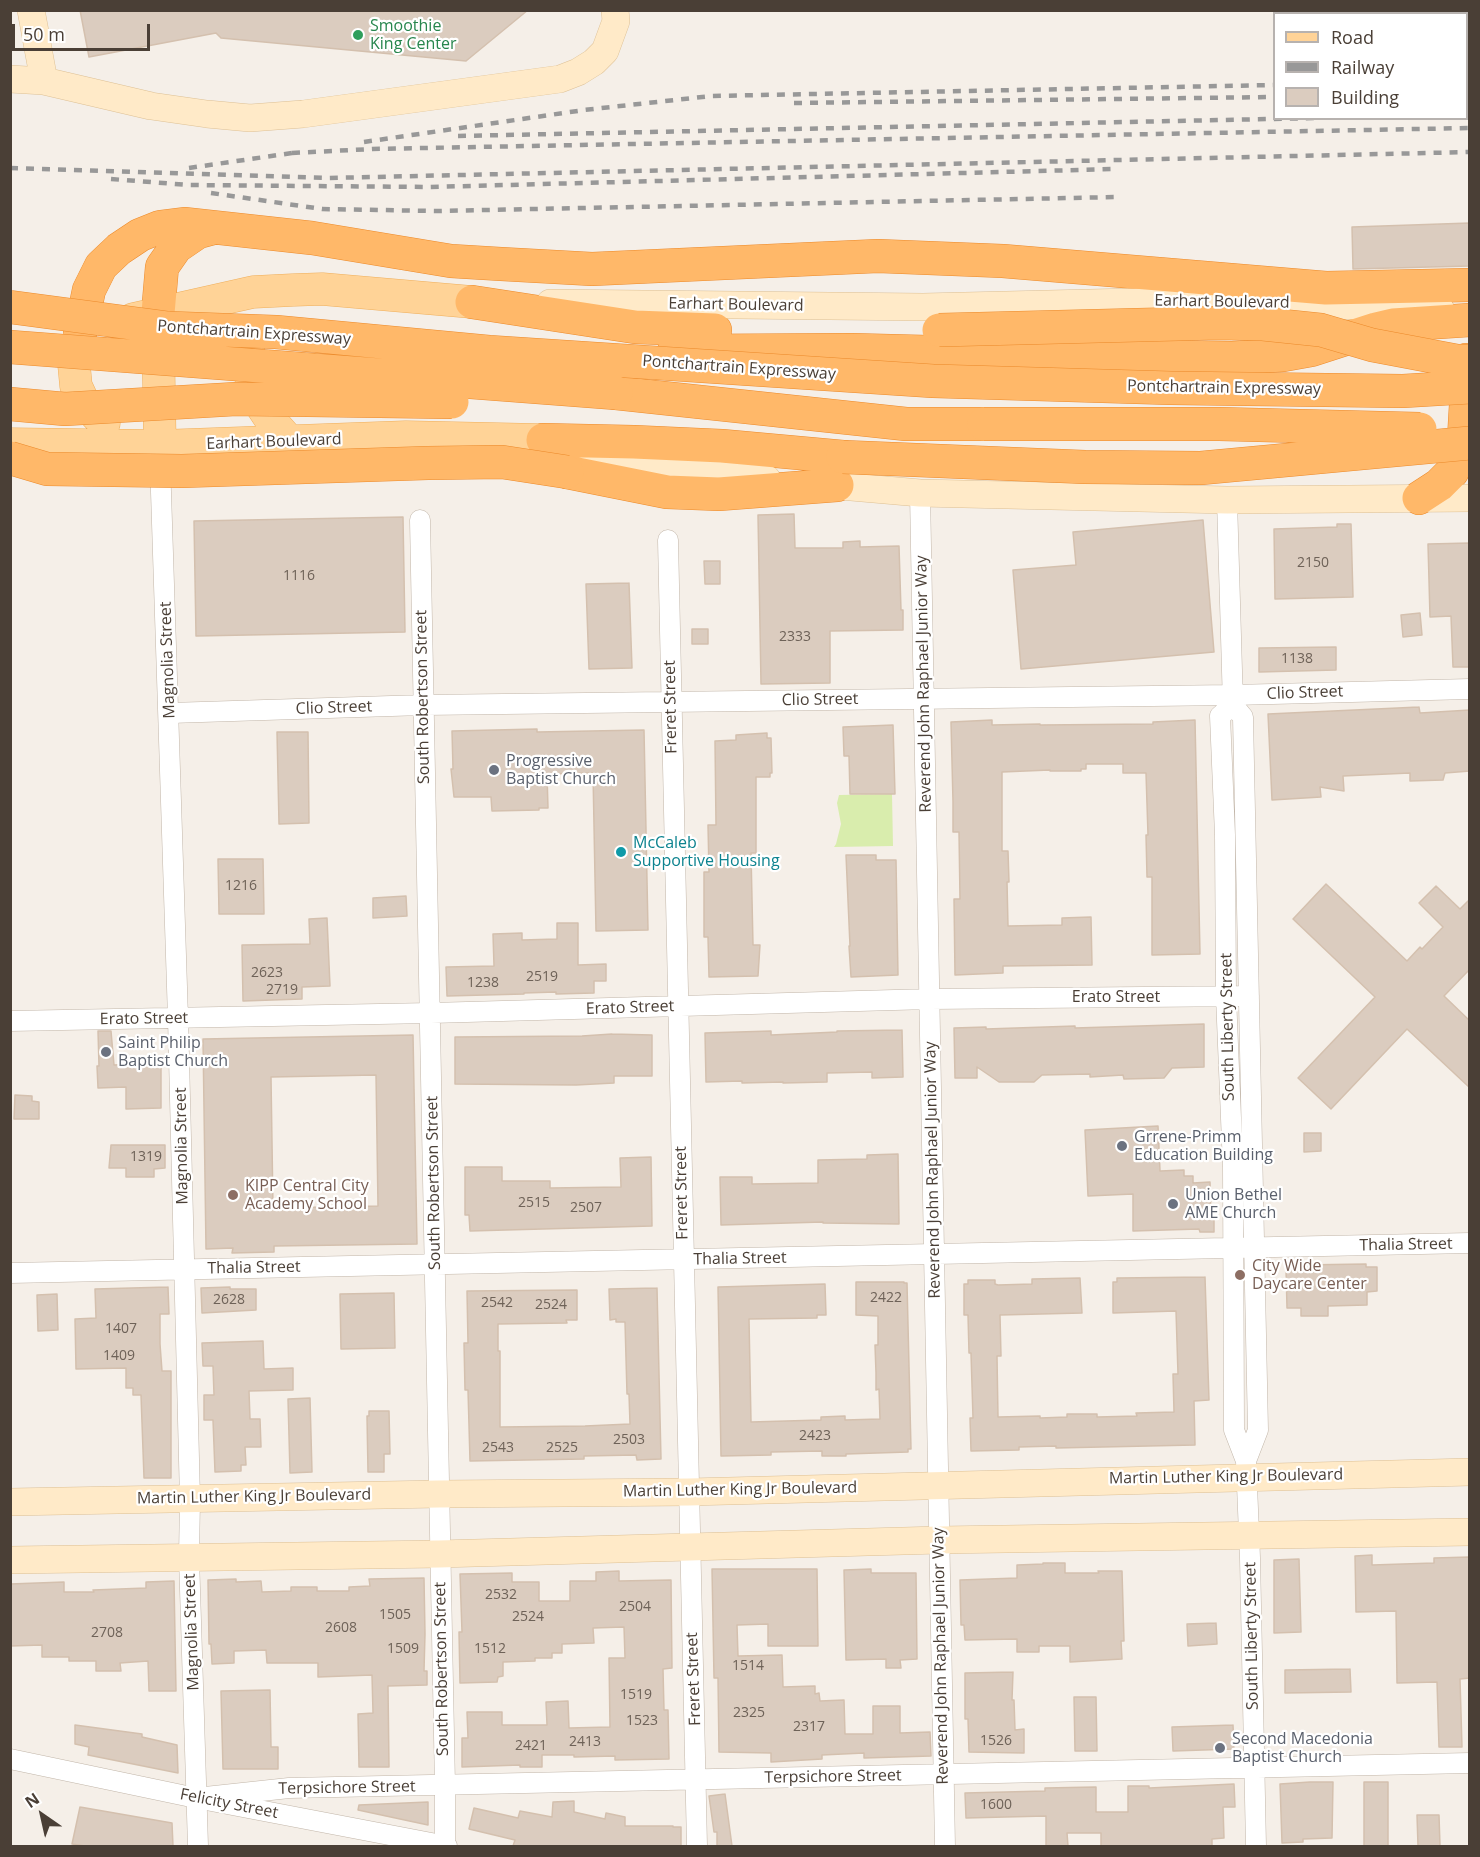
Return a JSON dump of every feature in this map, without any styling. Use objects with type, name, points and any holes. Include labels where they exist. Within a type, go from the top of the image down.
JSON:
[{"type":"highway","points":[[80,333],[89,290],[101,266],[119,249],[140,235],[160,227],[184,224],[312,238],[451,261],[501,264],[592,268],[878,256],[1003,261],[1326,288],[1470,285]]},
{"type":"highway","points":[[158,312],[162,267],[176,247],[198,232],[213,228],[227,228]]},
{"type":"highway","points":[[472,302],[635,327],[746,331],[1263,324],[1321,330],[1372,345],[1457,361],[1470,361]]},
{"type":"highway","name":"Pontchartrain Expressway","points":[[10,307],[168,328],[276,332],[489,352],[933,381],[1171,388],[1403,391],[1470,387]]},
{"type":"highway","points":[[489,352],[852,350],[1232,358],[1311,351],[1393,325],[1470,320]]},
{"type":"highway","points":[[1419,498],[1439,485],[1452,472],[1459,457],[1464,438],[1468,370],[1465,353],[1458,340],[1436,326],[1421,322]]},
{"type":"highway","name":"Pontchartrain Expressway","points":[[10,349],[616,393],[906,424],[1219,424],[1470,430]]},
{"type":"highway","points":[[10,404],[65,409],[236,399],[554,404],[616,393]]},
{"type":"highway","points":[[543,440],[722,446],[840,471]]},
{"type":"highway","points":[[10,458],[47,469],[182,471],[502,462],[667,492],[719,494],[840,471],[1085,467],[1190,468],[1470,443]]},
{"type":"main road","name":"Earhart Boulevard","points":[[10,349],[158,312],[253,292],[322,289],[472,302]]},
{"type":"main road","points":[[289,441],[261,405],[252,384],[248,360],[249,342],[254,324],[262,309],[277,297],[293,290]]},
{"type":"main road","points":[[80,333],[74,364],[76,386],[83,401],[99,419],[146,446],[158,312]]},
{"type":"main road","name":"Earhart Boulevard","points":[[10,444],[146,446],[406,437],[543,440]]},
{"type":"street","points":[[31,10],[44,81]]},
{"type":"street","points":[[10,79],[44,81],[151,106],[250,118],[355,108],[560,79],[578,72],[594,62],[605,51],[616,21],[615,10]]},
{"type":"street","name":"Earhart Boulevard","points":[[472,302],[923,307],[1215,300],[1470,312]]},
{"type":"street","name":"Magnolia Street","points":[[146,446],[170,713],[190,1499],[189,1557],[198,1846]]},
{"type":"street","points":[[840,471],[920,493],[1227,500],[1470,498]]},
{"type":"street","name":"Reverend John Raphael Junior Way","points":[[920,493],[945,1846]]},
{"type":"street","name":"South Liberty Street","points":[[1227,500],[1233,700],[1243,717],[1258,1430],[1246,1469]]},
{"type":"street","name":"South Robertson Street","points":[[420,520],[446,1846]]},
{"type":"street","name":"Freret Street","points":[[668,540],[697,1846]]},
{"type":"street","name":"Clio Street","points":[[170,713],[423,705],[924,698],[1233,700],[1470,689]]},
{"type":"street","name":"South Liberty Street","points":[[1233,700],[1220,716],[1226,835],[1226,996],[1233,1167],[1234,1430],[1246,1469],[1250,1535],[1256,1846]]},
{"type":"street","name":"Erato Street","points":[[10,1021],[431,1013],[930,999],[1249,996]]},
{"type":"street","name":"Thalia Street","points":[[10,1273],[1470,1244]]},
{"type":"street","name":"Martin Luther King Jr Boulevard","points":[[10,1502],[689,1492],[938,1485],[1246,1469],[1470,1472]]},
{"type":"street","points":[[10,1560],[440,1554],[939,1540],[1470,1532]]},
{"type":"street","name":"Felicity Street","points":[[10,1759],[196,1798],[446,1846]]},
{"type":"street","name":"Terpsichore Street","points":[[196,1798],[289,1788],[1470,1763]]},
{"type":"green space","points":[[892,794],[893,846],[834,847],[841,824],[837,803],[839,795]]},
{"type":"building","name":"Smoothie King Center","points":[[80,10],[528,10],[466,61],[221,38],[216,33],[89,57]]},
{"type":"building","points":[[1470,223],[1470,266],[1353,269],[1352,227]]},
{"type":"building","points":[[794,514],[795,548],[843,548],[843,542],[860,541],[860,547],[899,546],[903,630],[830,631],[830,683],[761,684],[758,515]]},
{"type":"building","points":[[403,517],[405,632],[196,636],[194,521]]},
{"type":"building","points":[[1203,520],[1214,652],[1021,669],[1013,570],[1076,565],[1073,532]]},
{"type":"building","points":[[1337,524],[1351,524],[1353,597],[1275,599],[1274,529],[1337,527]]},
{"type":"building","points":[[1470,543],[1470,667],[1453,667],[1451,616],[1430,617],[1428,544]]},
{"type":"building","points":[[704,561],[720,561],[720,584],[705,584]]},
{"type":"building","points":[[629,583],[632,668],[589,669],[586,584]]},
{"type":"building","points":[[1420,613],[1422,635],[1403,637],[1401,615]]},
{"type":"building","points":[[692,629],[708,629],[708,644],[692,644]]},
{"type":"building","points":[[1336,647],[1336,670],[1259,672],[1259,648]]},
{"type":"building","points":[[1419,707],[1420,713],[1470,710],[1470,771],[1445,773],[1443,780],[1410,781],[1410,773],[1343,776],[1344,791],[1320,787],[1321,797],[1272,800],[1268,714]]},
{"type":"building","points":[[992,720],[992,725],[1040,725],[1153,724],[1153,722],[1195,720],[1200,954],[1152,955],[1152,877],[1147,877],[1146,773],[1123,773],[1123,764],[1086,764],[1086,769],[1081,769],[1081,771],[1002,772],[1002,851],[1008,851],[1008,926],[1062,925],[1062,918],[1091,917],[1092,965],[1003,966],[1003,973],[955,975],[954,899],[960,899],[959,832],[953,832],[951,722]]},
{"type":"building","points":[[893,725],[895,794],[850,794],[849,756],[844,756],[843,727]]},
{"type":"building","name":"McCaleb Supportive Housing","points":[[537,729],[537,732],[644,730],[648,930],[596,931],[593,773],[547,774],[548,808],[539,808],[539,810],[492,811],[491,797],[454,797],[451,769],[453,769],[452,731]]},
{"type":"building","points":[[277,732],[308,732],[309,823],[279,824]]},
{"type":"building","points":[[767,733],[767,738],[771,738],[772,773],[770,777],[756,777],[756,853],[751,853],[753,945],[760,945],[758,976],[709,977],[708,937],[704,937],[704,872],[709,872],[708,825],[716,825],[715,741],[736,740],[736,735]]},
{"type":"building","points":[[846,855],[876,855],[876,860],[896,860],[898,975],[851,977]]},
{"type":"building","points":[[218,859],[263,859],[264,914],[219,914]]},
{"type":"building","points":[[1326,884],[1407,961],[1443,927],[1419,903],[1436,886],[1460,909],[1470,899],[1470,969],[1444,996],[1470,1021],[1470,1088],[1407,1029],[1331,1109],[1298,1078],[1375,997],[1293,919]]},
{"type":"building","points":[[406,896],[407,916],[373,918],[373,898]]},
{"type":"building","points":[[327,918],[330,986],[302,987],[302,999],[243,1001],[242,945],[310,944],[309,919]]},
{"type":"building","points":[[557,923],[578,923],[578,965],[606,964],[606,981],[594,981],[594,993],[447,996],[446,967],[494,966],[493,934],[522,933],[522,940],[557,939]]},
{"type":"building","points":[[1204,1024],[1204,1067],[1172,1068],[1164,1078],[1124,1079],[1123,1075],[1090,1077],[1090,1074],[1042,1075],[1034,1082],[999,1082],[977,1067],[977,1078],[955,1078],[954,1028],[1075,1026],[1075,1028]]},
{"type":"building","points":[[902,1030],[903,1077],[872,1078],[872,1072],[827,1073],[827,1082],[706,1082],[705,1033],[771,1031],[771,1035]]},
{"type":"building","name":"Saint Philip Baptist Church","points":[[98,1031],[111,1031],[114,1065],[161,1063],[161,1108],[126,1109],[126,1087],[98,1088]]},
{"type":"building","points":[[413,1035],[417,1244],[274,1246],[274,1252],[232,1253],[233,1248],[206,1249],[203,1039]],"holes":[[[376,1075],[378,1206],[273,1208],[271,1077]]]},
{"type":"building","points":[[652,1035],[652,1076],[614,1076],[614,1083],[576,1085],[455,1084],[455,1037]]},
{"type":"building","points":[[15,1095],[32,1096],[32,1101],[39,1102],[39,1119],[14,1119]]},
{"type":"building","points":[[1158,1126],[1160,1171],[1184,1170],[1184,1176],[1193,1176],[1193,1183],[1210,1182],[1214,1232],[1200,1232],[1199,1229],[1133,1231],[1133,1194],[1088,1196],[1085,1130]]},
{"type":"building","points":[[1304,1133],[1321,1133],[1321,1151],[1304,1152]]},
{"type":"building","points":[[111,1145],[165,1145],[165,1168],[154,1169],[154,1177],[126,1177],[126,1168],[109,1168]]},
{"type":"building","points":[[898,1154],[899,1224],[823,1222],[721,1225],[720,1177],[752,1177],[752,1184],[818,1183],[818,1160],[867,1159],[867,1155]]},
{"type":"building","points":[[651,1157],[652,1226],[470,1231],[469,1215],[465,1215],[465,1167],[502,1167],[502,1181],[550,1181],[550,1188],[621,1187],[620,1158]]},
{"type":"building","points":[[1366,1264],[1366,1267],[1377,1267],[1377,1291],[1367,1292],[1367,1305],[1328,1306],[1328,1316],[1301,1316],[1301,1308],[1287,1308],[1286,1269],[1300,1269],[1300,1265]]},
{"type":"building","points":[[1205,1277],[1209,1400],[1194,1401],[1195,1445],[1056,1448],[1056,1446],[1019,1447],[1019,1450],[971,1451],[970,1418],[973,1418],[971,1353],[969,1353],[968,1315],[964,1315],[964,1284],[968,1284],[968,1280],[995,1280],[995,1284],[998,1285],[1032,1284],[1032,1279],[1080,1278],[1082,1313],[1000,1315],[1001,1356],[997,1356],[998,1417],[1040,1416],[1040,1418],[1067,1417],[1067,1414],[1097,1414],[1097,1417],[1174,1412],[1173,1374],[1178,1374],[1176,1311],[1113,1313],[1113,1282],[1117,1282],[1117,1278]]},
{"type":"building","points":[[856,1282],[907,1283],[911,1449],[908,1449],[908,1452],[846,1454],[846,1456],[822,1456],[822,1451],[721,1456],[718,1287],[825,1284],[826,1315],[817,1315],[817,1318],[749,1319],[751,1422],[821,1420],[821,1417],[845,1416],[845,1420],[880,1419],[879,1389],[876,1390],[875,1345],[878,1345],[878,1316],[856,1315]]},
{"type":"building","points":[[168,1287],[169,1314],[160,1314],[160,1344],[162,1371],[171,1371],[171,1478],[144,1478],[141,1395],[133,1395],[133,1388],[126,1388],[126,1368],[76,1369],[75,1319],[96,1318],[95,1289]]},
{"type":"building","points":[[230,1287],[230,1289],[256,1289],[256,1310],[202,1313],[201,1288]]},
{"type":"building","points":[[657,1288],[661,1459],[637,1460],[636,1455],[584,1456],[584,1459],[470,1461],[464,1343],[468,1343],[467,1291],[577,1290],[577,1320],[566,1320],[567,1323],[498,1324],[500,1427],[585,1426],[630,1424],[625,1322],[610,1320],[609,1289]]},
{"type":"building","points":[[394,1293],[395,1348],[341,1349],[340,1294]]},
{"type":"building","points":[[57,1294],[58,1330],[38,1331],[37,1295]]},
{"type":"building","points":[[263,1341],[264,1369],[293,1368],[293,1390],[249,1391],[250,1419],[260,1419],[261,1447],[245,1447],[246,1465],[241,1465],[241,1471],[215,1472],[213,1420],[204,1420],[204,1395],[214,1395],[213,1366],[203,1366],[202,1343]]},
{"type":"building","points":[[310,1398],[312,1472],[290,1473],[288,1399]]},
{"type":"building","points":[[369,1411],[389,1411],[390,1454],[384,1454],[384,1472],[368,1472],[367,1416],[369,1416]]},
{"type":"building","points":[[1372,1555],[1372,1565],[1434,1563],[1434,1558],[1470,1557],[1470,1678],[1460,1679],[1462,1747],[1439,1747],[1437,1682],[1397,1683],[1396,1611],[1356,1612],[1355,1556]]},
{"type":"building","points":[[1299,1559],[1301,1632],[1274,1633],[1274,1560]]},
{"type":"building","points":[[1065,1563],[1065,1573],[1122,1571],[1124,1641],[1121,1641],[1122,1659],[1070,1662],[1070,1646],[1039,1646],[1039,1652],[1017,1652],[1017,1639],[965,1640],[964,1625],[961,1625],[960,1580],[1017,1578],[1017,1565]]},
{"type":"building","points":[[712,1569],[817,1569],[818,1646],[768,1646],[768,1624],[737,1625],[738,1656],[782,1655],[783,1687],[815,1686],[815,1694],[819,1693],[820,1701],[844,1700],[845,1734],[873,1734],[873,1706],[900,1706],[900,1733],[930,1732],[931,1756],[864,1758],[864,1753],[822,1755],[822,1759],[771,1762],[771,1753],[719,1752],[718,1678],[714,1678]]},
{"type":"building","points":[[871,1569],[871,1573],[916,1573],[917,1659],[900,1660],[901,1668],[886,1668],[886,1659],[846,1660],[844,1570]]},
{"type":"building","points":[[619,1571],[619,1581],[671,1580],[672,1668],[663,1669],[664,1710],[668,1710],[669,1759],[615,1760],[615,1756],[542,1755],[542,1767],[520,1767],[520,1765],[462,1767],[462,1738],[468,1738],[467,1712],[502,1712],[502,1725],[547,1725],[546,1702],[568,1701],[569,1728],[610,1727],[609,1658],[625,1658],[624,1627],[593,1628],[594,1643],[562,1644],[562,1653],[552,1653],[552,1658],[503,1662],[503,1676],[498,1677],[497,1682],[460,1683],[459,1632],[462,1632],[460,1574],[512,1573],[512,1582],[539,1582],[539,1601],[570,1601],[570,1581],[596,1581],[596,1572]]},
{"type":"building","points":[[424,1578],[424,1671],[427,1671],[427,1685],[388,1686],[389,1767],[359,1767],[358,1714],[373,1713],[372,1675],[318,1677],[318,1663],[267,1663],[266,1650],[234,1651],[234,1663],[212,1664],[211,1644],[209,1644],[208,1580],[261,1581],[262,1592],[291,1591],[291,1587],[317,1587],[317,1591],[349,1591],[349,1587],[370,1586],[369,1579]]},
{"type":"building","points":[[174,1581],[176,1691],[149,1691],[148,1661],[120,1663],[121,1671],[96,1671],[96,1661],[69,1661],[69,1657],[42,1657],[42,1645],[10,1646],[10,1584],[64,1582],[64,1592],[94,1592],[93,1590],[146,1588],[146,1582]]},
{"type":"building","points":[[1216,1623],[1217,1644],[1188,1646],[1187,1624]]},
{"type":"building","points":[[1350,1669],[1351,1692],[1285,1693],[1285,1670]]},
{"type":"building","points":[[1013,1672],[1012,1700],[1014,1700],[1015,1730],[1024,1729],[1024,1753],[969,1752],[968,1719],[965,1719],[965,1673]]},
{"type":"building","points":[[270,1690],[271,1747],[278,1747],[278,1769],[223,1769],[221,1691]]},
{"type":"building","points":[[1074,1697],[1096,1697],[1097,1751],[1075,1751]]},
{"type":"building","points":[[75,1725],[142,1734],[142,1737],[177,1745],[178,1773],[88,1755],[89,1747],[75,1744]]},
{"type":"building","points":[[1233,1725],[1234,1749],[1173,1751],[1172,1727]]},
{"type":"building","points":[[1333,1782],[1332,1838],[1303,1839],[1303,1842],[1282,1843],[1280,1784]]},
{"type":"building","points":[[1364,1782],[1388,1782],[1388,1846],[1364,1846]]},
{"type":"building","points":[[1234,1784],[1235,1807],[1223,1807],[1224,1838],[1212,1839],[1212,1846],[1101,1846],[1101,1833],[1067,1833],[1068,1846],[1046,1846],[1046,1816],[966,1818],[965,1793],[1096,1787],[1096,1812],[1128,1812],[1128,1786],[1149,1786],[1149,1788]]},
{"type":"building","points":[[725,1794],[732,1846],[717,1846],[717,1832],[714,1832],[709,1796]]},
{"type":"building","points":[[574,1801],[574,1812],[605,1819],[606,1813],[625,1817],[625,1826],[681,1827],[681,1846],[513,1846],[515,1840],[469,1829],[474,1808],[518,1818],[520,1811],[552,1817],[553,1802]]},
{"type":"building","points":[[428,1802],[428,1825],[358,1810],[359,1805]]},
{"type":"building","points":[[80,1807],[172,1823],[173,1846],[72,1844]]},
{"type":"building","points":[[1417,1815],[1439,1815],[1440,1846],[1418,1846]]},
{"type":"railway","points":[[364,142],[584,110],[711,96],[1273,85]]},
{"type":"railway","points":[[794,103],[1273,97]]},
{"type":"railway","points":[[458,136],[1273,119]]},
{"type":"railway","points":[[292,153],[372,149],[1470,128]]},
{"type":"railway","points":[[189,168],[299,152]]},
{"type":"railway","points":[[10,168],[329,178],[1470,152]]},
{"type":"railway","points":[[111,179],[188,185],[430,187],[1115,169]]},
{"type":"railway","points":[[211,193],[322,209],[438,211],[1117,197]]},
{"type":"place","name":"Smoothie King Center","points":[[358,35]]},
{"type":"place","name":"Progressive Baptist Church","points":[[494,770]]},
{"type":"place","name":"McCaleb Supportive Housing","points":[[621,852]]},
{"type":"place","name":"Saint Philip Baptist Church","points":[[106,1052]]},
{"type":"place","name":"Grrene-Primm Education Building","points":[[1122,1146]]},
{"type":"place","name":"KIPP Central City Academy School","points":[[233,1195]]},
{"type":"place","name":"Union Bethel AME Church","points":[[1173,1204]]},
{"type":"place","name":"City Wide Daycare Center","points":[[1240,1275]]},
{"type":"place","name":"Second Macedonia Baptist Church","points":[[1220,1748]]}]
